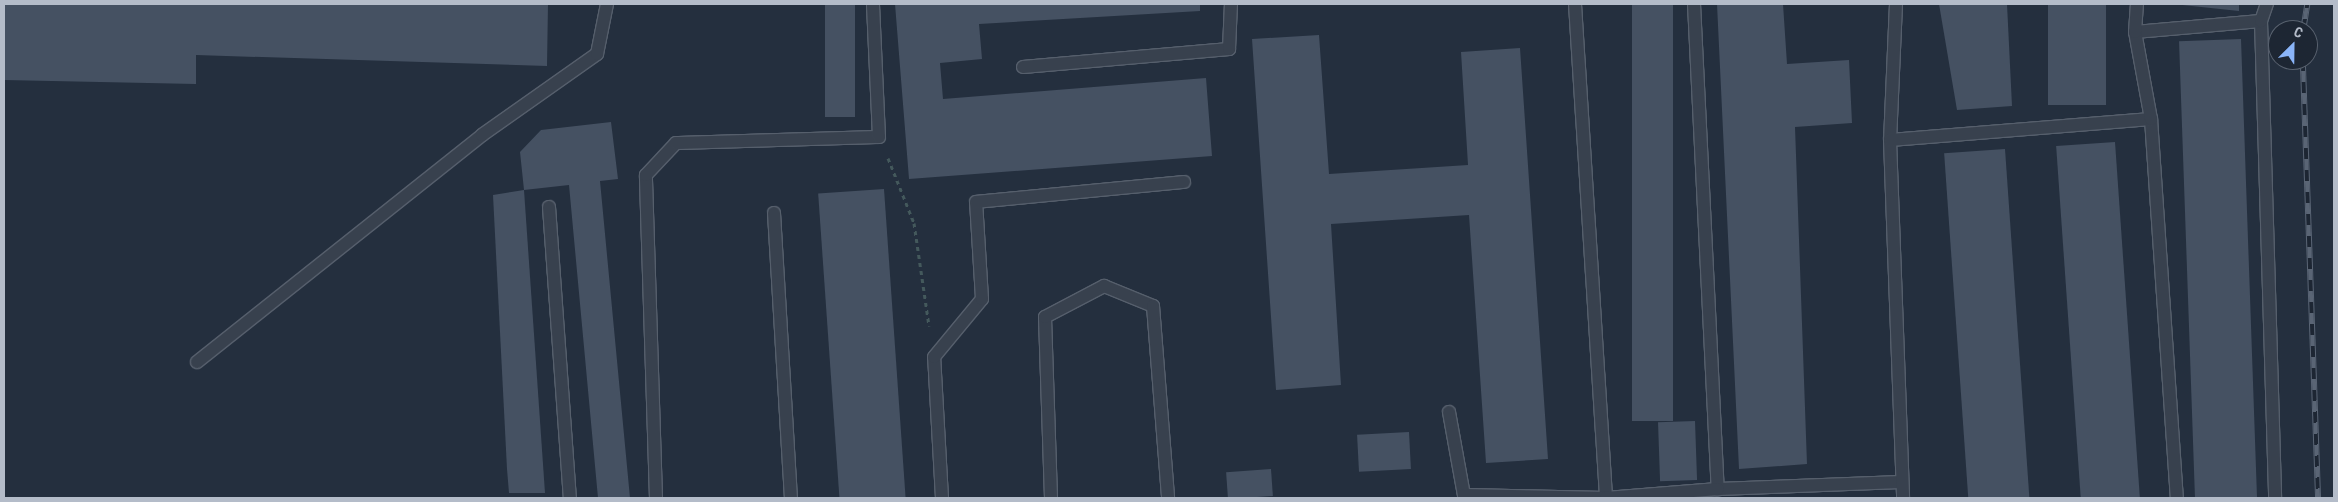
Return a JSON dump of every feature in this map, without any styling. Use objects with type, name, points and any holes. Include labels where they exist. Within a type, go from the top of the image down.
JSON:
[{"type":"lane","points":[[197,362],[482,135],[598,54],[607,4]]},
{"type":"lane","points":[[656,498],[646,175],[676,143],[879,137],[874,4]]},
{"type":"lane","points":[[1023,67],[1229,49],[1231,4]]},
{"type":"lane","points":[[1575,4],[1606,498]]},
{"type":"lane","points":[[1694,4],[1718,489]]},
{"type":"lane","points":[[1896,4],[1890,140],[1903,498]]},
{"type":"lane","points":[[2136,4],[2135,32],[2151,119],[2177,498]]},
{"type":"lane","points":[[2267,4],[2261,22],[2275,498]]},
{"type":"lane","points":[[2135,32],[2261,22]]},
{"type":"lane","points":[[1890,140],[2151,119]]},
{"type":"lane","points":[[942,498],[934,357],[982,299],[976,202],[1184,182]]},
{"type":"lane","points":[[549,207],[570,498]]},
{"type":"lane","points":[[774,213],[791,498]]},
{"type":"lane","points":[[1051,498],[1045,317],[1104,286],[1153,306],[1168,498]]},
{"type":"lane","points":[[1449,412],[1464,495],[1606,498],[1718,489],[1901,482]]},
{"type":"path","points":[[879,137],[914,223],[934,357]]},
{"type":"building","points":[[4,4],[548,4],[547,66],[196,55],[196,84],[4,80]]},
{"type":"building","points":[[825,4],[855,4],[855,117],[825,117]]},
{"type":"building","points":[[895,4],[1200,4],[1200,11],[979,24],[982,59],[940,63],[943,99],[1206,78],[1212,156],[909,179]]},
{"type":"building","points":[[1632,4],[1673,4],[1673,421],[1632,421]]},
{"type":"building","points":[[1717,4],[1783,4],[1787,64],[1849,60],[1852,123],[1795,127],[1807,464],[1739,469]]},
{"type":"building","points":[[1939,4],[2007,4],[2012,106],[1957,110]]},
{"type":"building","points":[[2048,4],[2106,4],[2106,105],[2048,105]]},
{"type":"building","points":[[2173,4],[2239,4],[2239,11]]},
{"type":"building","points":[[1319,35],[1329,174],[1468,165],[1461,52],[1520,48],[1548,459],[1486,463],[1469,215],[1331,224],[1341,385],[1276,390],[1252,39]]},
{"type":"building","points":[[2241,39],[2257,498],[2195,498],[2179,41]]},
{"type":"building","points":[[611,122],[618,179],[600,181],[630,498],[598,498],[569,185],[524,190],[520,152],[541,130]]},
{"type":"building","points":[[2115,142],[2140,498],[2081,498],[2056,146]]},
{"type":"building","points":[[2005,149],[2029,498],[1968,498],[1944,153]]},
{"type":"building","points":[[884,189],[906,498],[839,498],[818,194]]},
{"type":"building","points":[[524,190],[545,493],[509,493],[507,469],[493,195]]},
{"type":"building","points":[[1695,421],[1697,480],[1660,481],[1658,422]]},
{"type":"building","points":[[1409,432],[1411,469],[1359,472],[1357,435]]},
{"type":"building","points":[[1271,469],[1273,496],[1228,498],[1226,472]]},
{"type":"railway","points":[[2305,20],[2307,4]]},
{"type":"railway","points":[[2303,70],[2318,498]]}]
